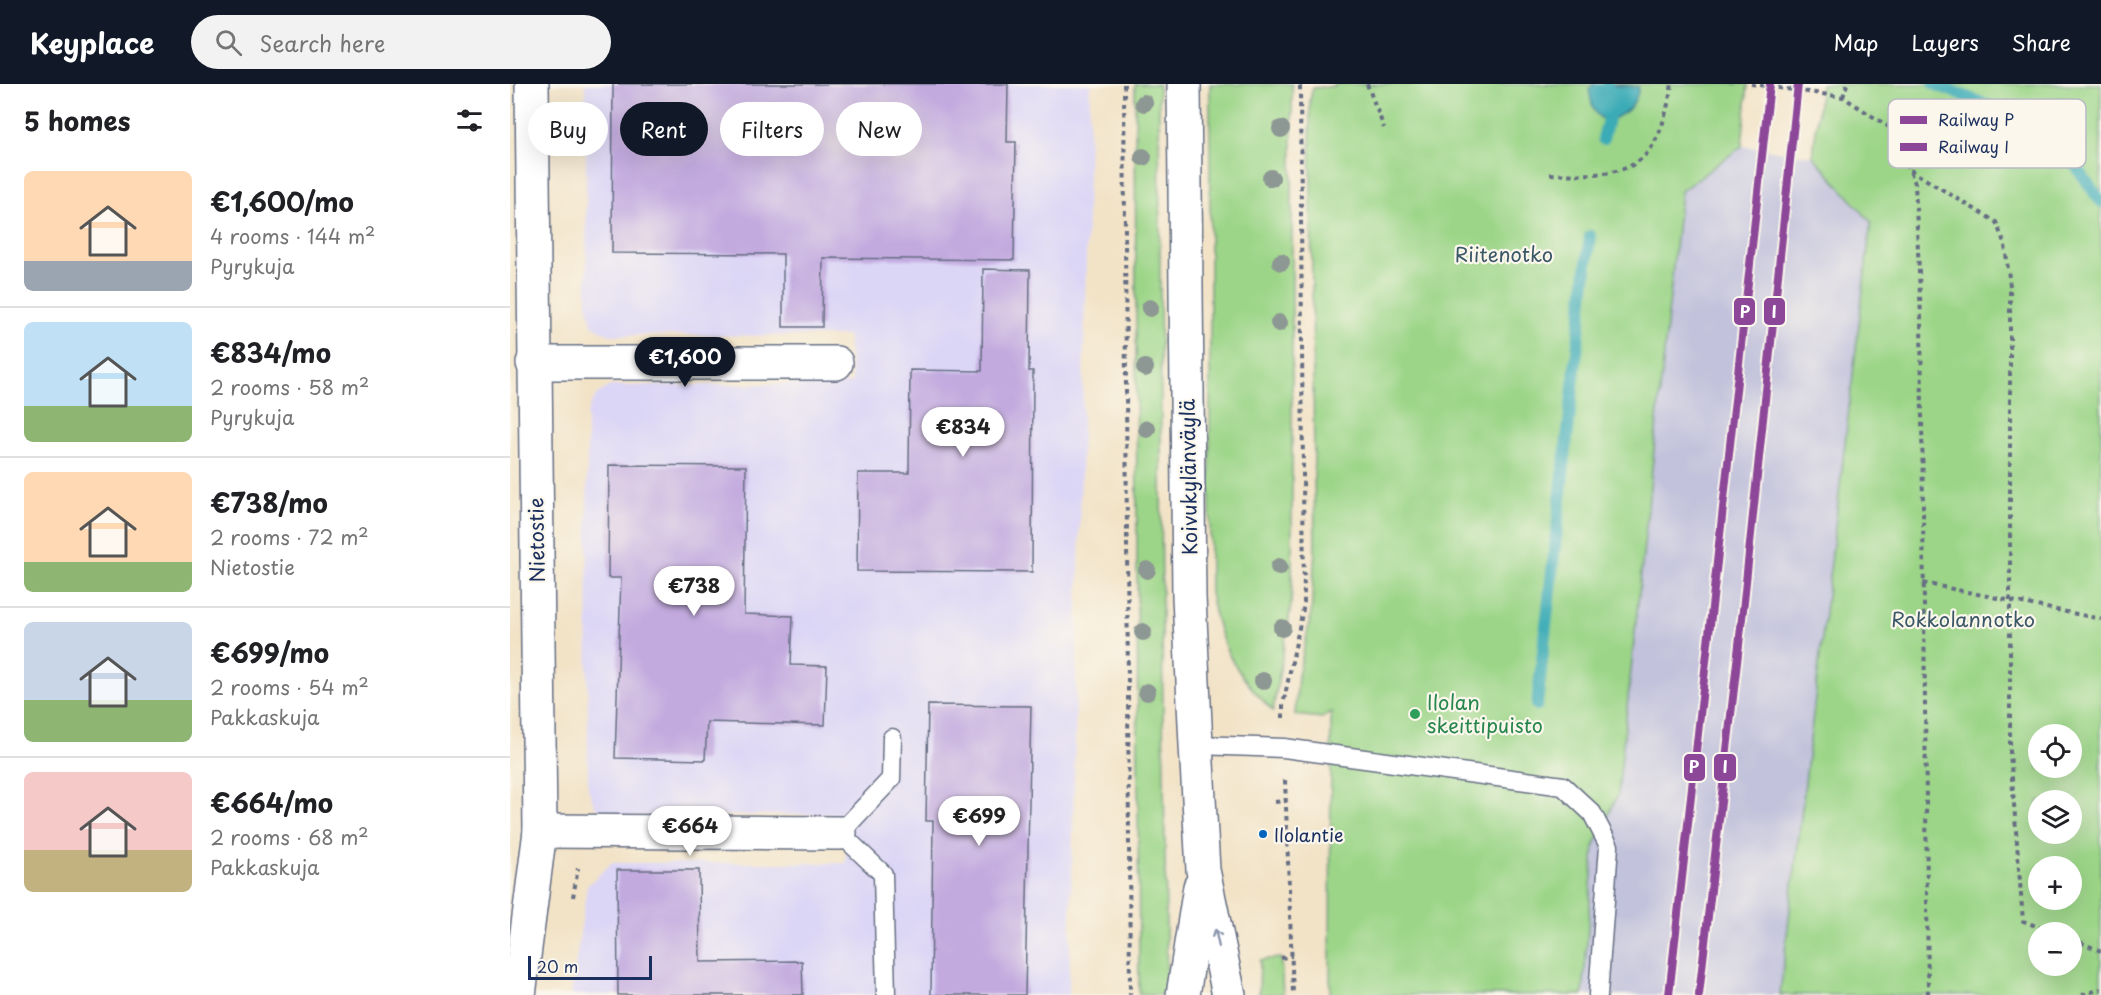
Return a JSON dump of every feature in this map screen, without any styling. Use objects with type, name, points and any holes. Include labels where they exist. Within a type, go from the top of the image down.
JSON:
[{"type":"street","name":"Nietostie","points":[[519,995],[540,831],[533,363],[532,84]]},
{"type":"street","name":"Koivukylänväylä","points":[[1184,84],[1189,597],[1196,745],[1203,870],[1229,995]]},
{"type":"street","points":[[533,363],[836,363]]},
{"type":"street","points":[[540,831],[840,833]]},
{"type":"street","name":"Koivukylänväylä","points":[[1183,995],[1203,870]]},
{"type":"lane","points":[[886,995],[883,874],[840,833],[891,779],[892,738]]},
{"type":"lane","points":[[1196,745],[1284,748],[1563,786],[1592,813],[1609,846],[1598,995]]},
{"type":"path","points":[[1124,84],[1130,995]]},
{"type":"path","points":[[1293,995],[1283,705],[1304,604],[1300,84]]},
{"type":"path","points":[[1367,84],[1384,128]]},
{"type":"path","points":[[1550,174],[1619,172],[1647,155],[1665,123],[1672,84]]},
{"type":"path","points":[[1751,84],[1843,97],[1888,126]]},
{"type":"path","points":[[1843,97],[1847,84]]},
{"type":"path","points":[[1909,170],[1915,183],[1921,317],[1928,995]]},
{"type":"path","points":[[1909,170],[1996,222],[2006,245],[2010,286],[2011,764],[2023,921],[2028,923]]},
{"type":"path","points":[[1923,583],[2101,619]]},
{"type":"path","points":[[1275,802],[1286,801]]},
{"type":"path","points":[[2082,943],[2101,951]]},
{"type":"path","points":[[1281,958],[1292,957]]},
{"type":"path","points":[[2082,995],[2101,989]]},
{"type":"shaded area","points":[[585,84],[1090,84],[1069,995],[571,995],[587,886],[611,863],[846,863],[846,814],[608,817],[595,807],[588,788],[587,414],[596,395],[610,386],[852,383],[848,336],[610,335],[592,325],[587,303],[586,156],[608,156],[608,102],[585,102]]},
{"type":"shaded area","points":[[1742,146],[1813,156],[1871,222],[1780,995],[1583,995],[1594,847],[1618,794],[1681,191]]},
{"type":"green space","points":[[1135,84],[1159,84],[1162,633],[1167,995],[1139,995]]},
{"type":"green space","points":[[1210,84],[1292,84],[1292,583],[1291,606],[1273,711],[1259,697],[1230,657],[1218,628],[1210,592]]},
{"type":"green space","name":"Riitenotko","points":[[1335,84],[1748,84],[1742,146],[1681,191],[1618,794],[1594,847],[1583,995],[1330,995],[1331,712],[1322,718],[1295,715],[1298,676],[1311,616],[1315,549],[1310,100],[1313,88],[1335,86]]},
{"type":"green space","name":"Rokkolannotko","points":[[1821,84],[2101,84],[2101,995],[1780,995],[1871,222],[1813,156]]},
{"type":"green space","points":[[1281,958],[1283,995],[1259,995],[1260,960]]},
{"type":"water","points":[[1595,84],[1639,87],[1632,105],[1607,122],[1598,116],[1592,104],[1589,89]]},
{"type":"building","points":[[613,84],[1008,84],[1007,142],[1016,142],[1014,260],[823,258],[822,327],[783,327],[783,254],[612,253]]},
{"type":"building","points":[[983,269],[1030,270],[1029,371],[1033,371],[1032,572],[857,571],[858,473],[909,473],[910,370],[982,371]]},
{"type":"building","points":[[609,465],[746,466],[744,614],[793,616],[791,665],[827,666],[825,725],[707,722],[705,760],[615,758],[621,578],[608,578]]},
{"type":"building","points":[[928,705],[1031,706],[1025,995],[931,995],[933,821],[926,821]]},
{"type":"building","points":[[617,870],[699,870],[700,962],[802,961],[803,995],[618,995]]},
{"type":"waterway","points":[[1934,84],[1972,99]]},
{"type":"waterway","points":[[1603,139],[1612,103],[1607,86]]},
{"type":"waterway","points":[[2077,168],[2101,202]]},
{"type":"waterway","points":[[1537,705],[1590,236]]},
{"type":"rail line","name":"P","points":[[1669,995],[1770,84]]},
{"type":"rail line","name":"I","points":[[1699,995],[1744,601],[1798,84]]},
{"type":"place","name":"Ilolan skeittipuisto","points":[[1415,714]]},
{"type":"place","name":"Ilolantie","points":[[1263,834]]}]
